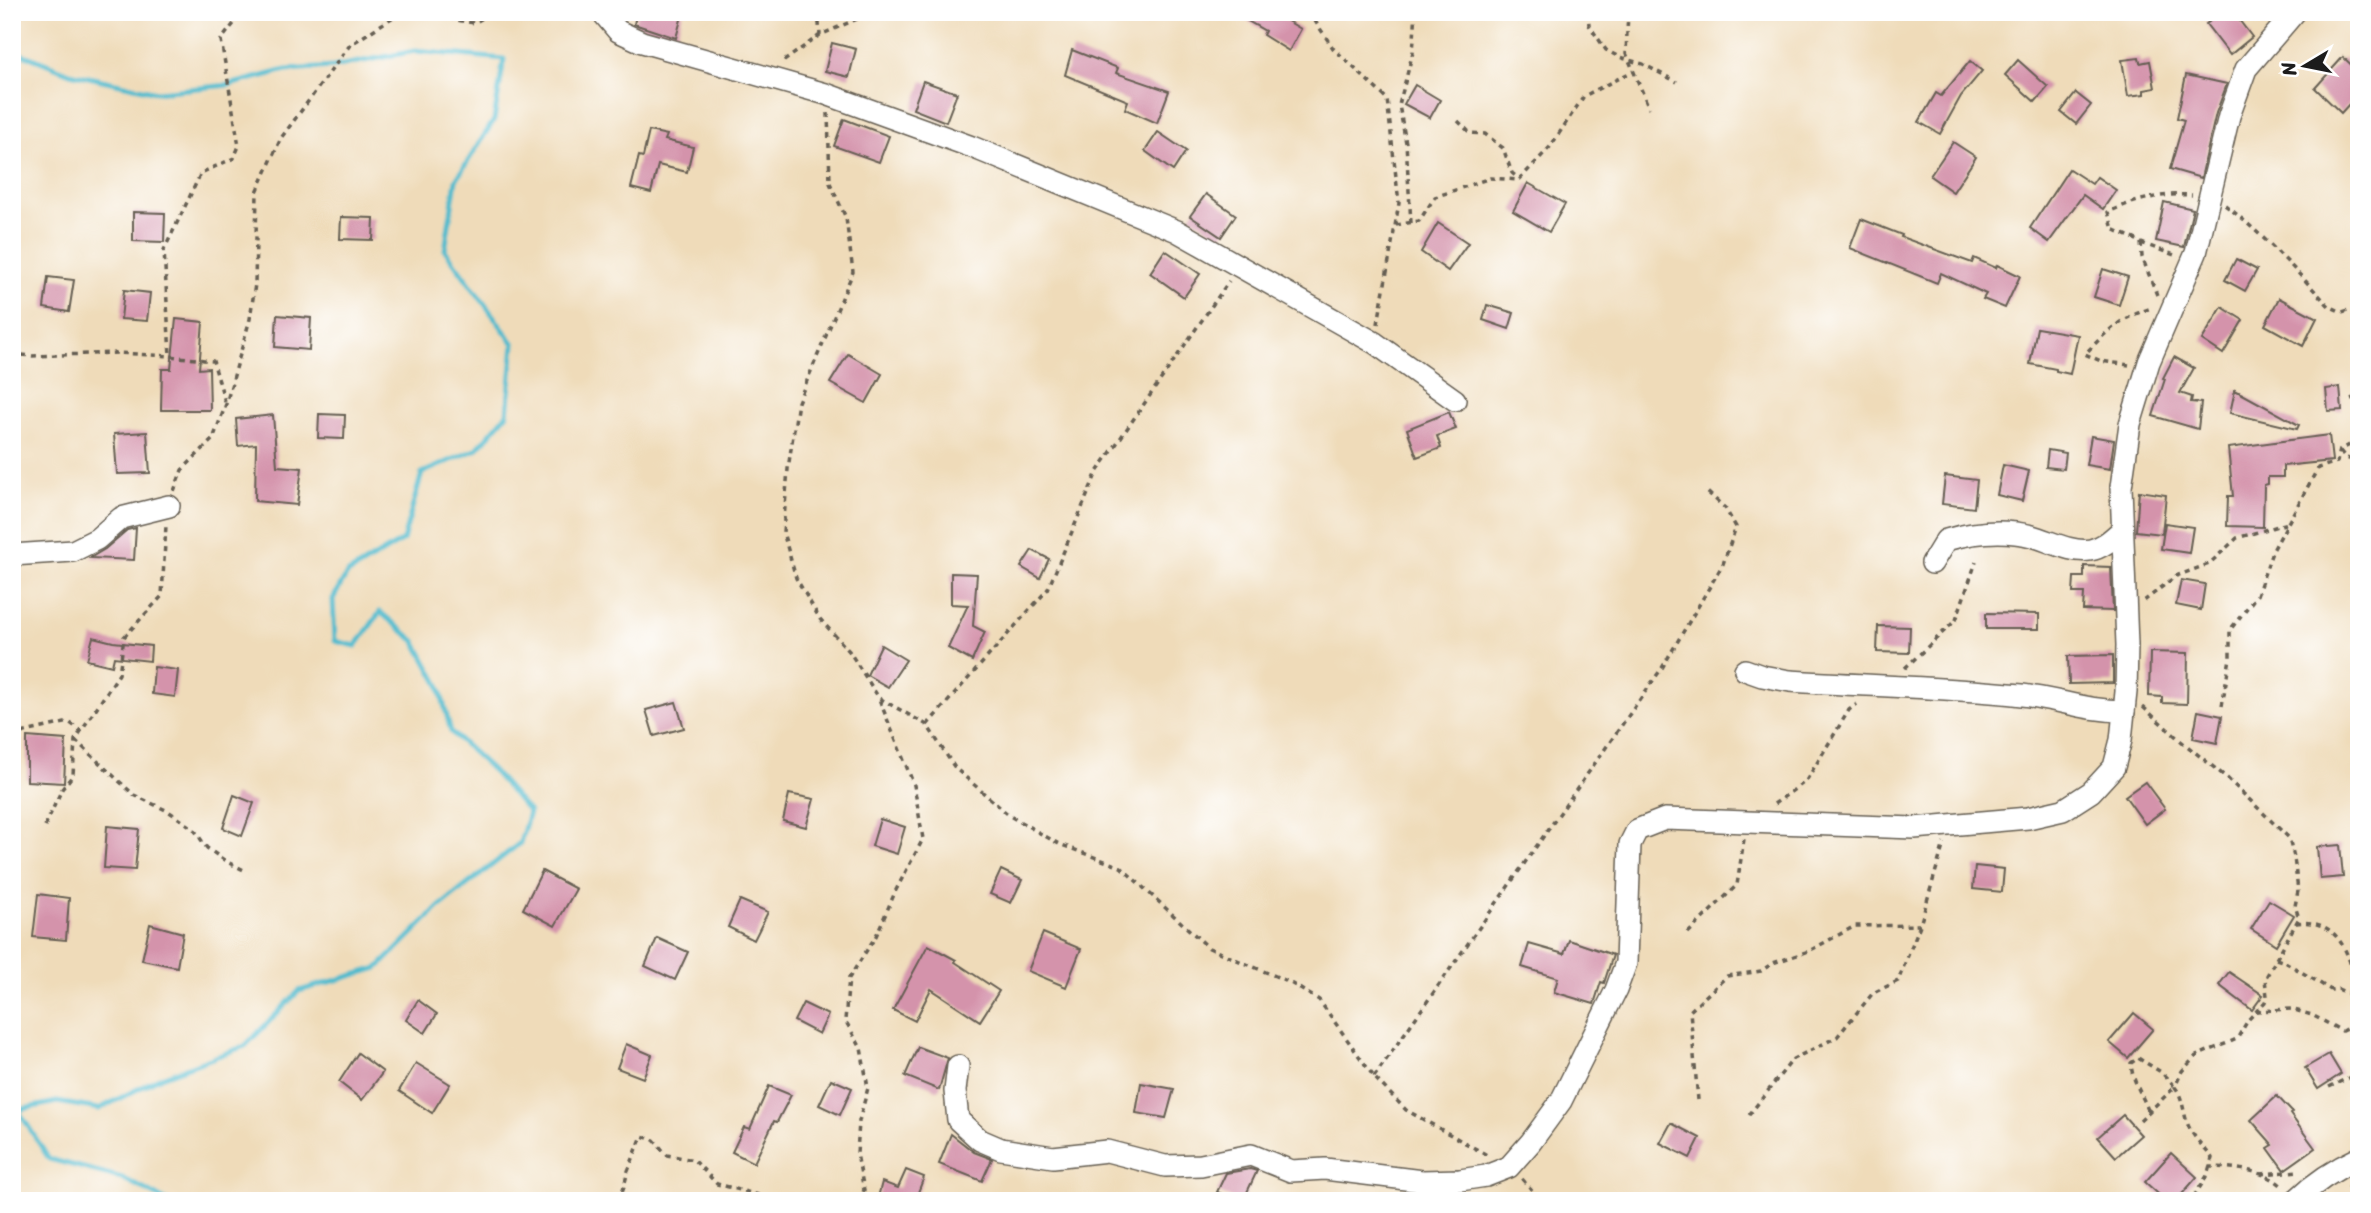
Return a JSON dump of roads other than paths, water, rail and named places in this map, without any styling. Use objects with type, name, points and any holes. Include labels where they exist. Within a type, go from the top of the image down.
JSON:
[{"type":"street","points":[[602,12],[618,31],[642,42],[826,94],[972,147],[1177,231],[1375,343],[1455,400]]},
{"type":"street","points":[[958,1066],[955,1091],[958,1119],[980,1140],[1001,1149],[1053,1157],[1107,1151],[1165,1166],[1201,1165],[1251,1154],[1291,1171],[1325,1169],[1422,1181],[1460,1180],[1486,1175],[1510,1167],[1560,1101],[1616,990],[1626,963],[1630,844],[1637,830],[1665,819],[1949,827],[2028,818],[2063,810],[2091,792],[2114,767],[2121,740],[2125,701],[2126,614],[2121,487],[2130,424],[2147,369],[2196,253],[2226,128],[2246,69],[2295,12]]},
{"type":"street","points":[[12,555],[73,551],[97,539],[121,518],[169,506]]},
{"type":"street","points":[[1932,564],[1946,540],[1966,534],[2006,532],[2090,550],[2107,543],[2122,530]]},
{"type":"street","points":[[1745,670],[1790,681],[2026,695],[2086,709],[2125,701]]},
{"type":"street","points":[[2295,1201],[2321,1180],[2359,1158]]},
{"type":"waterway","points":[[12,50],[70,73],[157,92],[229,85],[286,70],[333,67],[415,51],[504,59],[494,120],[456,180],[445,250],[514,344],[507,414],[477,449],[422,473],[403,540],[347,574],[333,599],[335,641],[356,646],[380,612],[415,641],[439,685],[451,732],[491,769],[529,812],[520,843],[439,907],[378,968],[299,991],[245,1046],[161,1077],[99,1109],[57,1102],[18,1110],[49,1159],[122,1178],[167,1201]]}]
